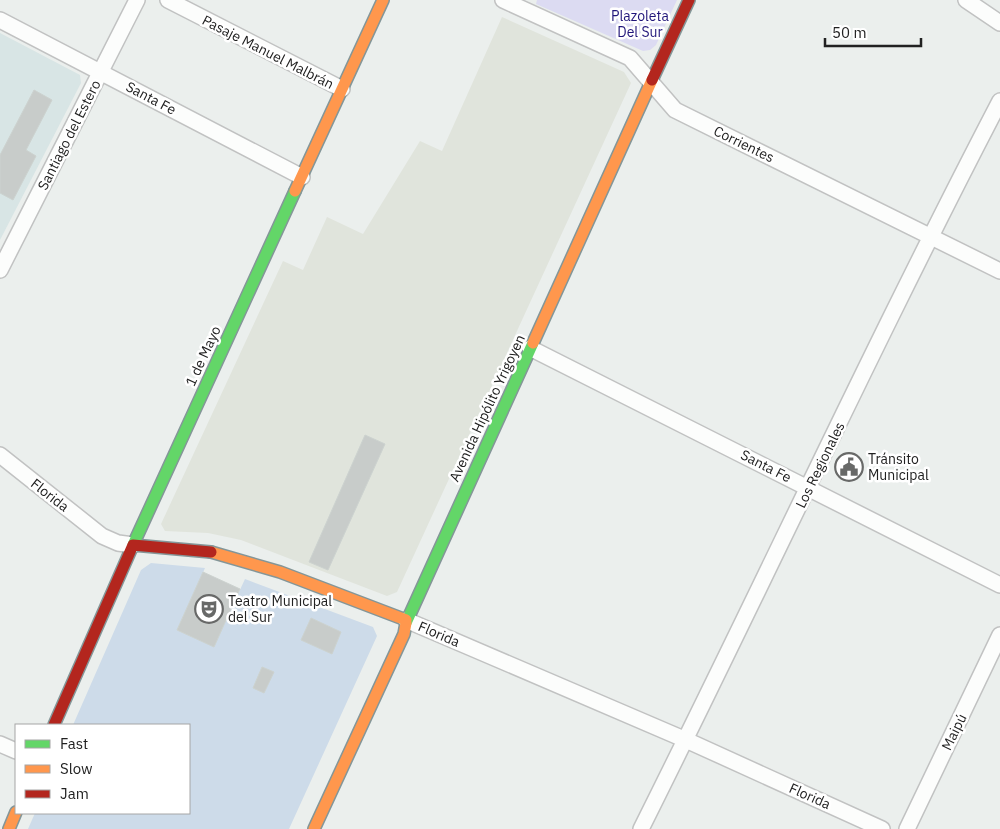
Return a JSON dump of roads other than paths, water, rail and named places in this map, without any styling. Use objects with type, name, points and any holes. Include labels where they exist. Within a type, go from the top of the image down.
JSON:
[{"type":"main road","name":"1 de Mayo","points":[[54,724],[133,545],[383,0]]},
{"type":"main road","name":"Avenida Hipólito Yrigoyen","points":[[314,829],[404,634],[406,620],[689,0]]},
{"type":"main road","name":"Florida","points":[[133,545],[205,551],[227,556],[280,572],[406,620]]},
{"type":"main road","points":[[9,829],[15,814]]},
{"type":"street","name":"Santiago del Estero","points":[[0,270],[136,0]]},
{"type":"street","name":"Pasaje Manuel Malbrán","points":[[168,0],[342,89]]},
{"type":"street","name":"Corrientes","points":[[503,0],[630,58],[675,110],[1000,271]]},
{"type":"street","points":[[966,0],[1000,23]]},
{"type":"street","name":"Santa Fe","points":[[0,20],[302,177]]},
{"type":"street","name":"Los Regionales","points":[[641,829],[809,488],[930,236],[1000,101]]},
{"type":"street","name":"Santa Fe","points":[[530,348],[1000,585]]},
{"type":"street","name":"Florida","points":[[0,455],[102,536],[118,543],[133,545]]},
{"type":"street","name":"Florida","points":[[406,620],[686,740],[882,829]]},
{"type":"street","name":"Maipú","points":[[908,829],[1000,635]]},
{"type":"street","points":[[0,744],[15,751]]},
{"type":"place","name":"Tránsito Municipal","points":[[849,467]]},
{"type":"place","name":"Teatro Municipal del Sur","points":[[209,609]]},
{"type":"park label","name":"Plazoleta Del Sur","points":[[640,24]]}]
